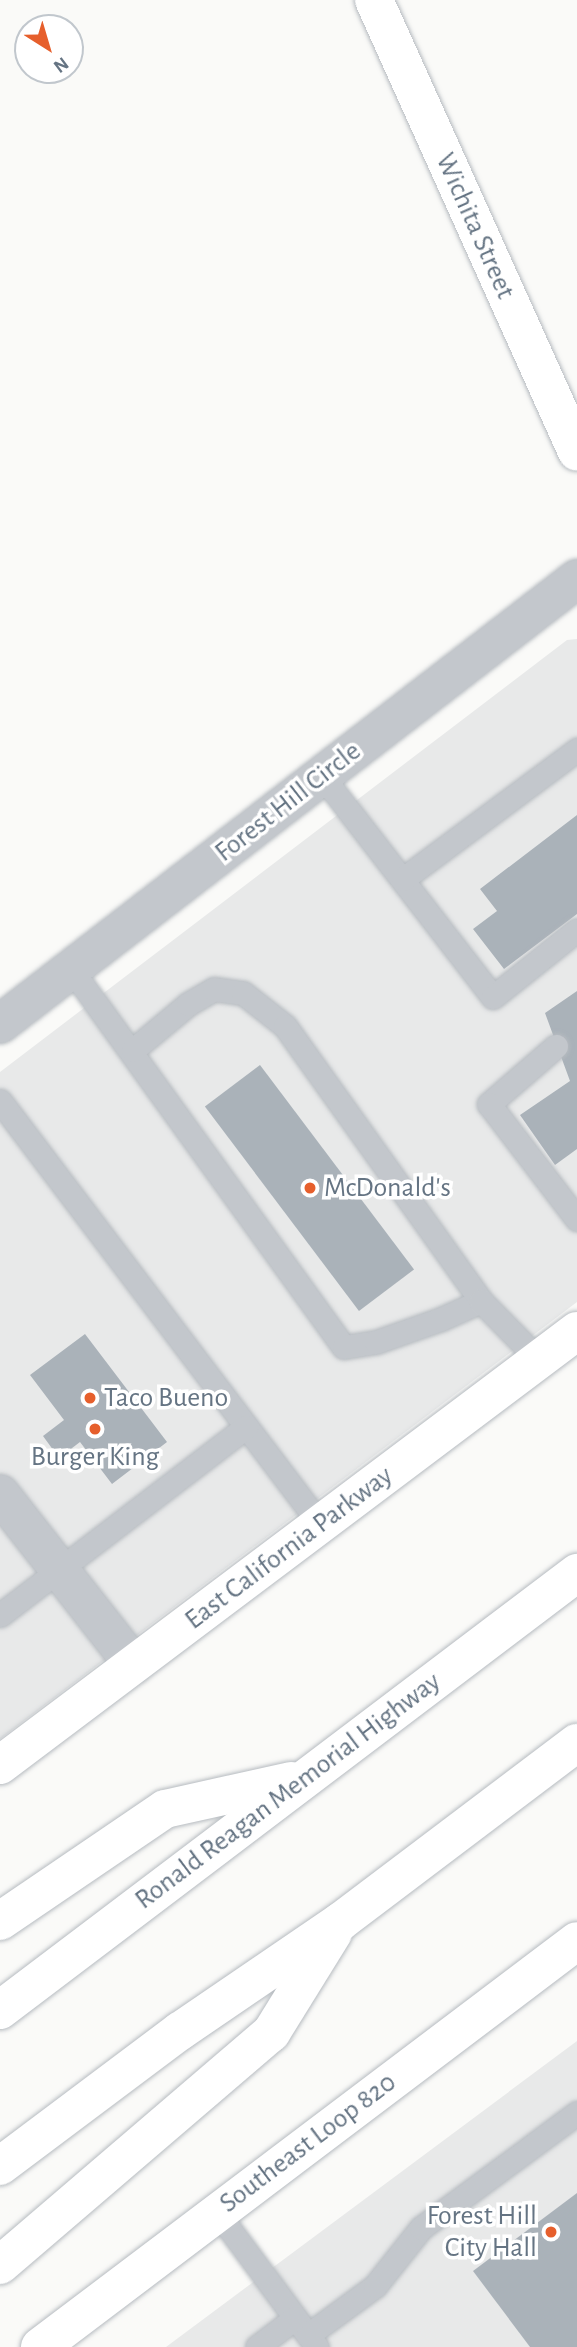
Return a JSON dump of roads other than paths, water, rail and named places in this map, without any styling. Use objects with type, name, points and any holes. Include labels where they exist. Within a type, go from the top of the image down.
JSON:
[{"type":"main road","name":"Wichita Street","points":[[374,0],[577,452]]},
{"type":"main road","name":"East California Parkway","points":[[0,1765],[577,1331]]},
{"type":"main road","name":"Ronald Reagan Memorial Highway","points":[[0,2010],[577,1573]]},
{"type":"main road","points":[[0,2166],[180,2031],[340,1922],[577,1743]]},
{"type":"main road","points":[[0,1921],[165,1809],[303,1778]]},
{"type":"main road","points":[[0,2265],[271,2033],[340,1922]]},
{"type":"main road","name":"Southeast Loop 820","points":[[40,2347],[577,1941]]},
{"type":"street","name":"Forest Hill Circle","points":[[0,1024],[577,579]]},
{"type":"street","points":[[0,1494],[134,1665]]},
{"type":"lane","points":[[403,879],[577,750]]},
{"type":"lane","points":[[322,776],[493,997],[577,930]]},
{"type":"lane","points":[[71,969],[133,1050],[344,1347],[376,1342],[441,1319],[481,1301]]},
{"type":"lane","points":[[133,1050],[188,1004],[214,989],[243,993],[285,1026],[481,1301],[539,1360]]},
{"type":"lane","points":[[556,1045],[489,1104],[577,1219]]},
{"type":"lane","points":[[0,1101],[320,1524]]},
{"type":"lane","points":[[0,1615],[246,1427]]},
{"type":"lane","points":[[257,2347],[306,2333],[375,2286],[421,2228],[577,2113]]},
{"type":"lane","points":[[217,2212],[306,2333]]},
{"type":"place","name":"McDonald's","points":[[310,1188]]},
{"type":"place","name":"Taco Bueno","points":[[90,1398]]},
{"type":"place","name":"Burger King","points":[[95,1429]]},
{"type":"place","name":"Forest Hill City Hall","points":[[551,2232]]}]
